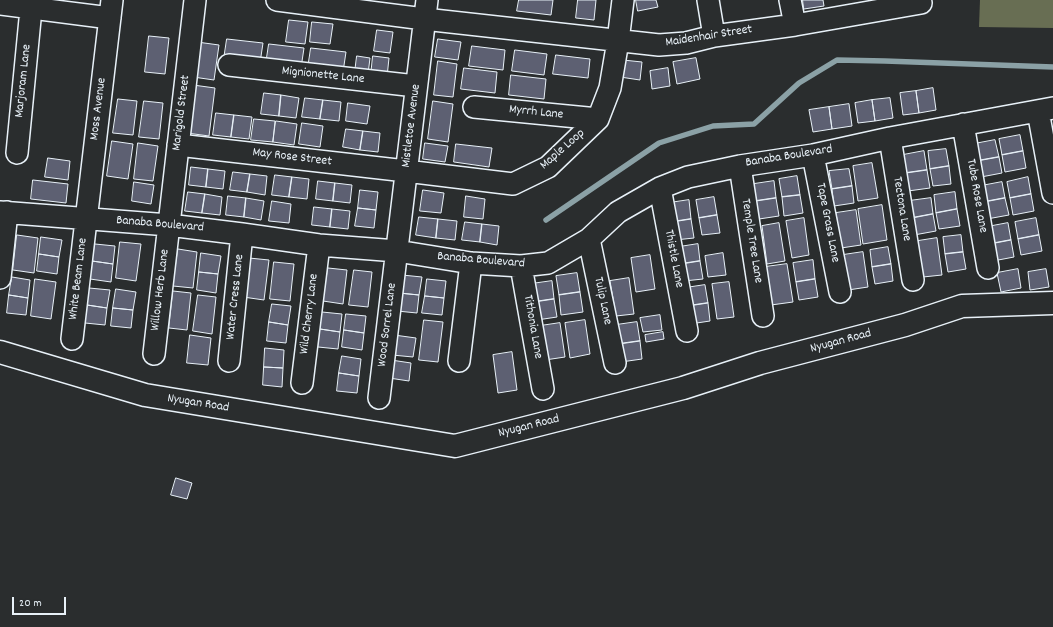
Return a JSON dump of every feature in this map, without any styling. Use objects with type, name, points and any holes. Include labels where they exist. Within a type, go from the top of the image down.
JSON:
[{"type":"main road","name":"Nyugan Road","points":[[0,352],[145,395],[455,446],[683,388],[760,363],[905,325],[962,306],[1053,303]]},
{"type":"street","name":"Marigold Street","points":[[169,226],[195,0]]},
{"type":"street","name":"Maidenhair Street","points":[[277,0],[425,10],[618,41],[659,45],[795,25],[921,3]]},
{"type":"street","name":"Maple Loop","points":[[406,171],[513,184],[548,167],[598,119],[610,88],[623,0]]},
{"type":"street","points":[[708,0],[714,36]]},
{"type":"street","points":[[790,0],[795,25]]},
{"type":"street","points":[[0,4],[31,9],[111,9]]},
{"type":"street","name":"Marjoram Lane","points":[[16,153],[31,9]]},
{"type":"street","name":"Moss Avenue","points":[[86,219],[111,9]]},
{"type":"street","name":"Mistletoe Avenue","points":[[397,251],[425,10]]},
{"type":"street","name":"Mignionette Lane","points":[[229,65],[416,86]]},
{"type":"street","name":"Myrrh Lane","points":[[474,106],[598,119]]},
{"type":"street","points":[[1045,110],[1053,193]]},
{"type":"street","name":"Banaba Boulevard","points":[[4,212],[169,226],[242,234],[319,245],[397,251],[471,263],[521,266],[548,263],[589,238],[618,212],[660,188],[688,177],[740,166],[813,155],[890,138],[1045,110]]},
{"type":"street","name":"Tube Rose Lane","points":[[963,124],[988,268]]},
{"type":"street","name":"Tectona Lane","points":[[890,138],[913,280]]},
{"type":"street","name":"May Rose Street","points":[[178,145],[406,171]]},
{"type":"street","name":"Tape Grass Lane","points":[[813,155],[840,292]]},
{"type":"street","name":"Temple Tree Lane","points":[[740,166],[763,316]]},
{"type":"street","name":"Thistle Lane","points":[[660,188],[687,331]]},
{"type":"street","points":[[0,278],[4,212]]},
{"type":"street","name":"White Beam Lane","points":[[72,339],[86,219]]},
{"type":"street","name":"Willow Herb Lane","points":[[154,354],[169,226]]},
{"type":"street","name":"Water Cress Lane","points":[[229,361],[242,234]]},
{"type":"street","name":"Tulip Lane","points":[[589,238],[615,363]]},
{"type":"street","name":"Wild Cherry Lane","points":[[302,383],[319,245]]},
{"type":"street","name":"Wood Sorrel Lane","points":[[380,398],[397,251]]},
{"type":"street","points":[[459,361],[471,263]]},
{"type":"street","name":"Tithonia Lane","points":[[521,266],[543,389]]},
{"type":"green space","points":[[980,0],[1053,0],[1053,28],[979,27]]},
{"type":"building","points":[[519,0],[553,0],[551,15],[517,11]]},
{"type":"building","points":[[578,0],[596,0],[594,20],[576,18]]},
{"type":"building","points":[[636,0],[656,0],[658,7],[638,11]]},
{"type":"building","points":[[803,0],[823,0],[824,6],[804,9]]},
{"type":"building","points":[[289,20],[308,22],[305,44],[286,42]]},
{"type":"building","points":[[312,22],[333,24],[330,44],[310,42]]},
{"type":"building","points":[[377,30],[393,32],[390,53],[374,51]]},
{"type":"building","points":[[149,36],[169,38],[165,74],[145,72]]},
{"type":"building","points":[[227,39],[263,43],[260,63],[224,59]]},
{"type":"building","points":[[438,39],[461,42],[458,60],[435,57]]},
{"type":"building","points":[[197,42],[219,45],[214,80],[193,77]]},
{"type":"building","points":[[269,44],[304,48],[301,68],[266,64]]},
{"type":"building","points":[[472,46],[505,50],[503,70],[469,66]]},
{"type":"building","points":[[311,48],[346,52],[343,72],[308,68]]},
{"type":"building","points":[[515,50],[547,54],[544,75],[512,71]]},
{"type":"building","points":[[556,55],[590,59],[588,78],[553,74]]},
{"type":"building","points":[[357,56],[370,58],[368,74],[355,72]]},
{"type":"building","points":[[373,56],[389,58],[387,77],[371,75]]},
{"type":"building","points":[[696,58],[700,79],[677,84],[673,62]]},
{"type":"building","points":[[623,60],[642,62],[640,80],[620,77]]},
{"type":"building","points":[[438,61],[457,64],[453,97],[434,95]]},
{"type":"building","points":[[464,68],[497,72],[495,93],[461,89]]},
{"type":"building","points":[[668,68],[670,86],[652,89],[650,71]]},
{"type":"building","points":[[511,75],[546,79],[544,99],[509,95]]},
{"type":"building","points":[[193,85],[215,88],[209,136],[187,133]]},
{"type":"building","points":[[933,88],[936,110],[919,113],[916,91]]},
{"type":"building","points":[[916,91],[919,113],[903,115],[900,93]]},
{"type":"building","points":[[264,93],[281,95],[279,116],[261,114]]},
{"type":"building","points":[[281,95],[299,98],[296,118],[279,116]]},
{"type":"building","points":[[305,98],[323,100],[320,119],[302,117]]},
{"type":"building","points":[[890,98],[893,118],[875,121],[872,100]]},
{"type":"building","points":[[118,99],[137,101],[133,135],[113,133]]},
{"type":"building","points":[[323,100],[341,102],[339,121],[320,119]]},
{"type":"building","points":[[872,100],[875,121],[858,123],[855,103]]},
{"type":"building","points":[[144,101],[163,103],[159,139],[139,137]]},
{"type":"building","points":[[433,101],[453,104],[448,142],[428,139]]},
{"type":"building","points":[[348,103],[370,106],[367,124],[346,121]]},
{"type":"building","points":[[849,104],[852,126],[832,129],[829,107]]},
{"type":"building","points":[[829,107],[832,129],[813,132],[809,110]]},
{"type":"building","points":[[216,113],[234,115],[231,137],[213,135]]},
{"type":"building","points":[[234,115],[252,117],[249,139],[231,137]]},
{"type":"building","points":[[254,119],[275,121],[273,142],[251,140]]},
{"type":"building","points":[[276,121],[297,124],[294,145],[273,142]]},
{"type":"building","points":[[302,123],[323,126],[320,147],[299,144]]},
{"type":"building","points":[[346,129],[363,131],[360,150],[343,147]]},
{"type":"building","points":[[363,131],[380,133],[378,152],[360,150]]},
{"type":"building","points":[[1020,135],[1023,151],[1002,155],[999,139]]},
{"type":"building","points":[[995,140],[999,157],[977,161],[974,144]]},
{"type":"building","points":[[112,141],[133,144],[128,179],[107,176]]},
{"type":"building","points":[[138,143],[158,146],[153,181],[134,179]]},
{"type":"building","points":[[425,143],[448,146],[445,162],[423,159]]},
{"type":"building","points":[[456,144],[492,148],[489,167],[454,162]]},
{"type":"building","points":[[946,149],[949,166],[930,169],[928,151]]},
{"type":"building","points":[[924,151],[927,170],[906,173],[903,155]]},
{"type":"building","points":[[1023,151],[1026,168],[1005,172],[1002,155]]},
{"type":"building","points":[[999,157],[1002,173],[981,177],[977,161]]},
{"type":"building","points":[[48,158],[70,161],[68,180],[45,177]]},
{"type":"building","points":[[872,163],[878,198],[858,201],[853,166]]},
{"type":"building","points":[[949,166],[951,184],[933,186],[930,169]]},
{"type":"building","points":[[191,167],[208,169],[206,187],[189,185]]},
{"type":"building","points":[[208,169],[225,171],[223,189],[206,187]]},
{"type":"building","points":[[849,169],[852,186],[832,189],[829,171]]},
{"type":"building","points":[[927,170],[930,188],[908,191],[906,173]]},
{"type":"building","points":[[233,172],[250,174],[247,192],[230,190]]},
{"type":"building","points":[[250,174],[267,176],[265,195],[247,192]]},
{"type":"building","points":[[275,175],[292,177],[289,197],[272,195]]},
{"type":"building","points":[[797,176],[800,195],[782,197],[779,179]]},
{"type":"building","points":[[292,177],[309,179],[307,199],[289,197]]},
{"type":"building","points":[[1028,177],[1031,194],[1010,198],[1007,182]]},
{"type":"building","points":[[33,180],[68,184],[66,203],[31,199]]},
{"type":"building","points":[[318,181],[335,183],[333,201],[316,199]]},
{"type":"building","points":[[774,181],[776,198],[756,201],[754,184]]},
{"type":"building","points":[[134,182],[154,185],[151,204],[132,201]]},
{"type":"building","points":[[1002,182],[1005,198],[984,202],[981,186]]},
{"type":"building","points":[[335,183],[352,185],[350,203],[333,201]]},
{"type":"building","points":[[852,186],[854,203],[834,206],[832,189]]},
{"type":"building","points":[[360,190],[378,192],[376,210],[358,208]]},
{"type":"building","points":[[423,190],[444,193],[441,213],[420,211]]},
{"type":"building","points":[[188,192],[205,194],[202,213],[185,211]]},
{"type":"building","points":[[955,192],[957,209],[936,213],[934,195]]},
{"type":"building","points":[[205,194],[222,197],[220,215],[202,213]]},
{"type":"building","points":[[1031,194],[1034,211],[1013,215],[1010,198]]},
{"type":"building","points":[[800,195],[803,213],[784,216],[782,197]]},
{"type":"building","points":[[228,196],[246,198],[244,217],[226,215]]},
{"type":"building","points":[[466,196],[485,199],[483,219],[464,217]]},
{"type":"building","points":[[714,197],[717,215],[699,218],[696,200]]},
{"type":"building","points":[[246,198],[264,201],[261,220],[244,217]]},
{"type":"building","points":[[776,198],[779,216],[759,219],[756,201]]},
{"type":"building","points":[[931,198],[933,214],[912,218],[909,201]]},
{"type":"building","points":[[1005,198],[1009,215],[987,219],[984,202]]},
{"type":"building","points":[[689,200],[691,219],[672,222],[669,203]]},
{"type":"building","points":[[272,201],[291,204],[289,223],[269,221]]},
{"type":"building","points":[[882,205],[887,240],[863,244],[858,209]]},
{"type":"building","points":[[314,207],[332,209],[330,227],[312,225]]},
{"type":"building","points":[[358,208],[376,210],[374,228],[355,226]]},
{"type":"building","points":[[332,209],[350,211],[348,229],[330,227]]},
{"type":"building","points":[[957,209],[960,226],[939,229],[936,213]]},
{"type":"building","points":[[856,210],[861,245],[841,248],[836,213]]},
{"type":"building","points":[[933,214],[936,231],[914,235],[912,218]]},
{"type":"building","points":[[717,215],[720,233],[702,235],[699,218]]},
{"type":"building","points":[[419,217],[438,219],[436,238],[416,235]]},
{"type":"building","points":[[804,218],[809,255],[792,258],[786,221]]},
{"type":"building","points":[[1036,218],[1039,235],[1018,239],[1015,222]]},
{"type":"building","points":[[438,219],[457,221],[455,240],[436,238]]},
{"type":"building","points":[[691,219],[694,238],[675,240],[672,222]]},
{"type":"building","points":[[465,222],[482,224],[480,242],[462,240]]},
{"type":"building","points":[[779,223],[785,261],[767,264],[762,226]]},
{"type":"building","points":[[1008,223],[1011,240],[990,244],[987,227]]},
{"type":"building","points":[[482,224],[499,226],[497,245],[480,242]]},
{"type":"building","points":[[17,235],[38,238],[34,273],[13,270]]},
{"type":"building","points":[[961,235],[963,252],[945,254],[943,237]]},
{"type":"building","points":[[1039,235],[1042,251],[1021,255],[1018,239]]},
{"type":"building","points":[[41,237],[62,240],[59,257],[39,254]]},
{"type":"building","points":[[937,238],[942,275],[923,277],[918,241]]},
{"type":"building","points":[[1011,240],[1014,257],[993,261],[990,244]]},
{"type":"building","points":[[120,242],[141,244],[136,281],[116,278]]},
{"type":"building","points":[[95,244],[115,246],[113,264],[92,261]]},
{"type":"building","points":[[698,244],[700,261],[681,264],[679,247]]},
{"type":"building","points":[[888,247],[891,264],[872,267],[870,250]]},
{"type":"building","points":[[178,249],[197,252],[193,288],[173,286]]},
{"type":"building","points":[[863,252],[868,287],[848,290],[843,255]]},
{"type":"building","points":[[963,252],[966,269],[948,272],[945,254]]},
{"type":"building","points":[[201,253],[221,256],[218,274],[199,272]]},
{"type":"building","points":[[723,253],[726,275],[708,277],[705,256]]},
{"type":"building","points":[[39,254],[59,257],[57,274],[37,271]]},
{"type":"building","points":[[650,255],[655,289],[636,292],[631,258]]},
{"type":"building","points":[[249,258],[269,260],[264,300],[243,297]]},
{"type":"building","points":[[813,260],[815,279],[796,282],[793,263]]},
{"type":"building","points":[[92,261],[113,264],[111,282],[90,279]]},
{"type":"building","points":[[700,261],[703,279],[684,281],[681,264]]},
{"type":"building","points":[[274,262],[294,264],[290,301],[270,299]]},
{"type":"building","points":[[787,264],[793,302],[771,305],[765,267]]},
{"type":"building","points":[[891,264],[893,281],[875,284],[872,267]]},
{"type":"building","points":[[328,268],[347,270],[343,304],[323,301]]},
{"type":"building","points":[[1018,269],[1021,288],[1001,292],[997,273]]},
{"type":"building","points":[[1046,269],[1049,287],[1030,290],[1028,272]]},
{"type":"building","points":[[354,270],[372,272],[368,307],[349,305]]},
{"type":"building","points":[[199,272],[218,274],[216,293],[197,290]]},
{"type":"building","points":[[577,273],[580,292],[559,295],[556,276]]},
{"type":"building","points":[[402,275],[422,277],[419,295],[399,293]]},
{"type":"building","points":[[12,277],[30,280],[28,298],[9,295]]},
{"type":"building","points":[[629,278],[634,314],[616,316],[610,281]]},
{"type":"building","points":[[35,279],[56,282],[51,319],[31,316]]},
{"type":"building","points":[[427,279],[446,281],[444,298],[425,296]]},
{"type":"building","points":[[815,279],[818,297],[799,300],[796,282]]},
{"type":"building","points":[[552,281],[554,299],[534,302],[531,284]]},
{"type":"building","points":[[729,282],[734,317],[717,319],[712,284]]},
{"type":"building","points":[[705,285],[708,303],[688,306],[685,288]]},
{"type":"building","points":[[89,288],[110,290],[107,308],[87,305]]},
{"type":"building","points":[[116,289],[136,292],[133,310],[113,308]]},
{"type":"building","points":[[173,291],[191,293],[187,330],[169,328]]},
{"type":"building","points":[[580,292],[583,312],[561,315],[559,295]]},
{"type":"building","points":[[399,293],[419,295],[417,313],[397,311]]},
{"type":"building","points":[[9,295],[28,298],[26,315],[7,313]]},
{"type":"building","points":[[198,295],[216,297],[212,334],[193,331]]},
{"type":"building","points":[[425,296],[444,298],[442,315],[422,313]]},
{"type":"building","points":[[554,299],[557,317],[537,320],[534,302]]},
{"type":"building","points":[[708,303],[710,321],[690,324],[688,306]]},
{"type":"building","points":[[272,304],[291,306],[288,325],[269,322]]},
{"type":"building","points":[[87,305],[107,308],[105,325],[85,323]]},
{"type":"building","points":[[113,308],[133,310],[131,328],[111,326]]},
{"type":"building","points":[[322,312],[342,314],[340,332],[320,329]]},
{"type":"building","points":[[346,314],[366,316],[364,333],[344,330]]},
{"type":"building","points":[[660,315],[662,330],[643,332],[640,318]]},
{"type":"building","points":[[424,320],[443,322],[438,362],[419,360]]},
{"type":"building","points":[[585,320],[590,354],[570,358],[565,323]]},
{"type":"building","points":[[269,322],[288,325],[286,343],[267,341]]},
{"type":"building","points":[[637,322],[640,341],[619,344],[616,325]]},
{"type":"building","points":[[560,323],[565,357],[545,360],[540,326]]},
{"type":"building","points":[[320,329],[340,332],[338,349],[318,347]]},
{"type":"building","points":[[344,330],[364,333],[362,350],[342,347]]},
{"type":"building","points":[[663,332],[664,339],[646,342],[645,335]]},
{"type":"building","points":[[190,335],[211,338],[208,365],[187,363]]},
{"type":"building","points":[[394,335],[416,338],[413,357],[392,355]]},
{"type":"building","points":[[640,341],[642,359],[621,362],[619,344]]},
{"type":"building","points":[[265,348],[284,350],[283,368],[264,367]]},
{"type":"building","points":[[512,352],[517,390],[498,393],[493,355]]},
{"type":"building","points":[[342,356],[361,359],[359,376],[339,373]]},
{"type":"building","points":[[391,360],[411,363],[409,381],[389,378]]},
{"type":"building","points":[[264,367],[283,368],[282,387],[263,385]]},
{"type":"building","points":[[339,373],[359,376],[357,393],[337,391]]},
{"type":"building","points":[[176,478],[192,483],[187,499],[171,495]]},
{"type":"waterway","points":[[546,220],[659,143],[713,126],[754,124],[799,83],[837,60],[1053,67]]}]
